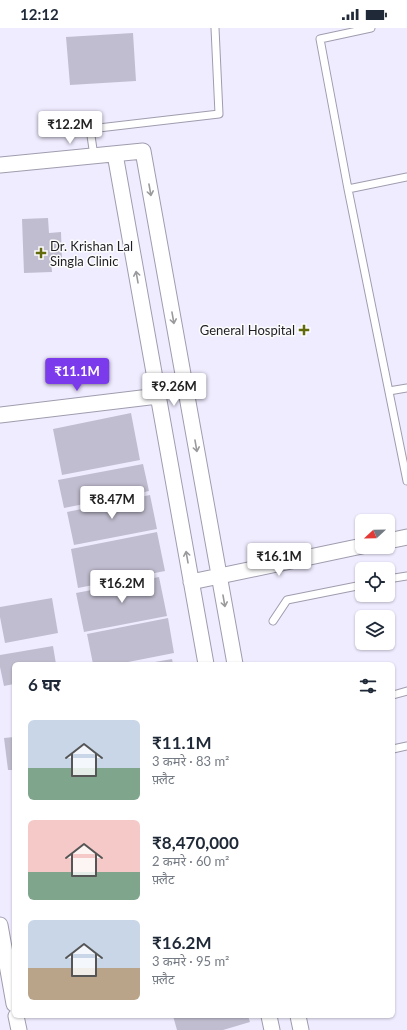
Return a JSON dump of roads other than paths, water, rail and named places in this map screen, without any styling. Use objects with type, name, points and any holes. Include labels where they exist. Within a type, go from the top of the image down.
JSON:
[{"type":"street","points":[[3,162],[143,151],[235,662]]},
{"type":"street","points":[[115,154],[206,662]]},
{"type":"street","points":[[0,415],[158,396]]},
{"type":"street","points":[[395,540],[407,537]]},
{"type":"street","points":[[191,582],[355,547]]},
{"type":"street","points":[[0,926],[12,993]]},
{"type":"street","points":[[16,1018],[19,1030]]},
{"type":"street","points":[[269,1018],[272,1030]]},
{"type":"street","points":[[298,1018],[301,1030]]},
{"type":"lane","points":[[94,156],[90,129],[219,114],[215,28]]},
{"type":"lane","points":[[371,28],[320,39],[348,190],[407,481]]},
{"type":"lane","points":[[348,190],[407,177]]},
{"type":"lane","points":[[389,391],[407,388]]},
{"type":"lane","points":[[395,578],[407,576]]},
{"type":"lane","points":[[273,621],[287,600],[355,586]]},
{"type":"lane","points":[[395,694],[407,691]]},
{"type":"lane","points":[[395,748],[407,746]]},
{"type":"place","name":"Dr. Krishan Lal Singla Clinic","points":[[41,253]]},
{"type":"place","name":"General Hospital","points":[[304,330]]}]
